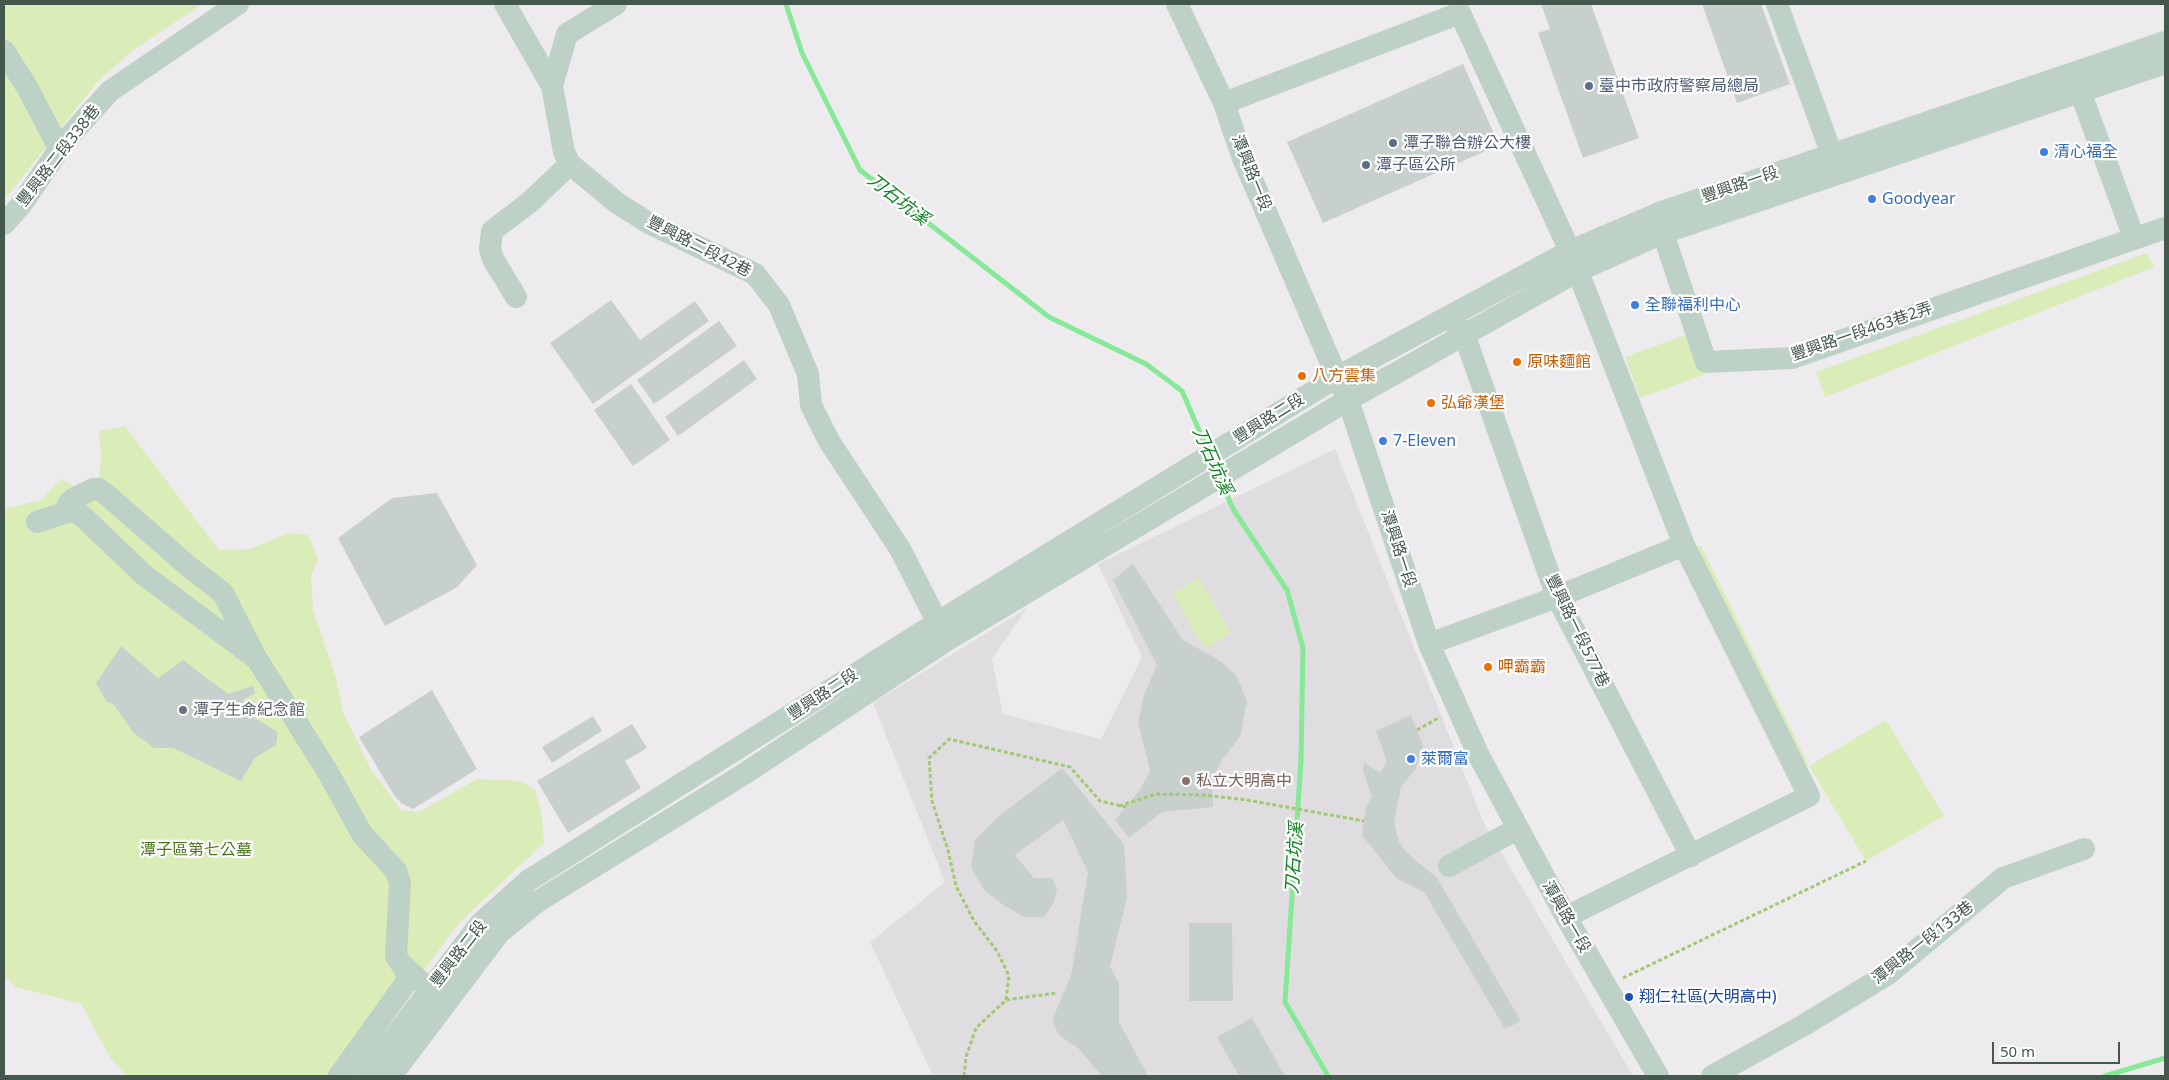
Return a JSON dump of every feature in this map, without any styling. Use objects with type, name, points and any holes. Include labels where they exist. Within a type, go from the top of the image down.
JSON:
[{"type":"street","name":"豐興路二段338巷","points":[[4,224],[22,205],[60,150],[110,91],[238,4]]},
{"type":"street","points":[[505,4],[552,86],[564,152],[570,164],[530,202],[492,231],[490,249],[493,259],[516,297]]},
{"type":"street","points":[[552,86],[567,34],[616,4]]},
{"type":"street","name":"潭興路一段","points":[[1177,4],[1224,103],[1242,156],[1348,400],[1429,644],[1457,708],[1478,754],[1517,829],[1658,1076]]},
{"type":"street","points":[[1777,4],[1835,162]]},
{"type":"street","points":[[1224,103],[1460,13],[1574,261],[1684,544],[1809,796],[1566,917]]},
{"type":"street","name":"豐興路一段","points":[[1337,378],[1448,316],[1661,223],[1835,162],[2077,81],[2165,42]]},
{"type":"street","points":[[4,51],[27,87],[60,150]]},
{"type":"street","name":"豐興路一段","points":[[2077,81],[2165,63]]},
{"type":"street","points":[[2077,81],[2134,238],[2165,228]]},
{"type":"street","name":"豐興路二段42巷","points":[[570,164],[617,203],[649,223],[755,274],[779,305],[808,374],[811,405],[829,441],[900,549],[942,631]]},
{"type":"street","name":"豐興路一段463巷2弄","points":[[1661,223],[1706,362],[1792,358],[2134,238]]},
{"type":"street","name":"豐興路一段","points":[[1348,400],[1464,334],[1574,261]]},
{"type":"street","name":"豐興路一段577巷","points":[[1448,316],[1464,334],[1556,597],[1691,856]]},
{"type":"street","name":"豐興路二段","points":[[391,1076],[499,933],[536,902],[744,774],[942,631],[1200,461],[1337,378]]},
{"type":"street","name":"豐興路二段","points":[[365,1076],[480,924],[528,880],[942,631],[1230,471],[1348,400]]},
{"type":"street","points":[[67,512],[68,504],[73,500],[93,489],[99,489],[223,594],[257,659],[329,774],[362,834],[396,871],[400,883],[396,956],[405,968],[430,990]]},
{"type":"street","points":[[37,522],[67,512],[79,513],[144,575],[257,659]]},
{"type":"street","points":[[1429,644],[1556,597],[1684,544]]},
{"type":"street","points":[[1450,866],[1517,829]]},
{"type":"street","name":"潭興路一段133巷","points":[[1712,1076],[1804,1025],[1888,974],[2003,878],[2084,849]]},
{"type":"street","points":[[339,1076],[408,980],[405,968]]},
{"type":"path","points":[[1417,730],[1457,708]]},
{"type":"path","points":[[1006,1000],[1009,976],[997,951],[974,921],[956,886],[948,850],[932,801],[929,758],[949,739],[1070,768],[1100,801],[1126,808]]},
{"type":"path","points":[[1119,806],[1156,794],[1204,795],[1247,800],[1364,821]]},
{"type":"path","points":[[1606,987],[1866,862]]},
{"type":"path","points":[[964,1076],[966,1057],[976,1028],[1006,1000],[1056,993]]},
{"type":"shaded area","name":"私立大明高中","points":[[1335,449],[1484,823],[1633,1076],[933,1076],[870,942],[945,882],[873,703],[1027,608],[992,659],[1003,714],[1101,739],[1142,657],[1098,564]]},
{"type":"green space","points":[[4,4],[202,4],[132,51],[97,82],[10,193],[4,197]]},
{"type":"green space","points":[[2147,253],[2154,267],[1825,397],[1816,372]]},
{"type":"green space","points":[[1691,333],[1706,374],[1640,398],[1625,357]]},
{"type":"green space","name":"潭子區第七公墓","points":[[125,426],[219,550],[250,549],[289,533],[308,535],[318,559],[311,576],[313,610],[336,678],[343,712],[370,768],[401,810],[419,812],[477,779],[521,781],[535,790],[542,815],[544,843],[459,923],[346,1076],[127,1076],[111,1059],[81,1004],[16,987],[4,975],[4,509],[41,500],[61,479],[80,489],[99,477],[101,456],[99,431]]},
{"type":"green space","points":[[1684,545],[1701,546],[1809,766],[1796,770]]},
{"type":"green space","points":[[1199,578],[1231,633],[1205,649],[1172,593]]},
{"type":"green space","points":[[1886,720],[1944,816],[1866,861],[1809,766]]},
{"type":"building","name":"臺中市政府警察局總局","points":[[1541,4],[1591,4],[1639,138],[1583,158],[1538,33],[1550,29]]},
{"type":"building","name":"臺中市政府警察局總局","points":[[1702,4],[1761,4],[1790,84],[1737,103]]},
{"type":"building","name":"潭子聯合辦公大樓","points":[[1463,64],[1499,145],[1323,223],[1287,142]]},
{"type":"building","points":[[611,300],[640,340],[695,301],[709,321],[593,404],[550,343]]},
{"type":"building","points":[[719,321],[737,346],[654,404],[637,380]]},
{"type":"building","points":[[744,360],[757,379],[678,436],[665,417]]},
{"type":"building","points":[[631,384],[670,440],[633,466],[594,410]]},
{"type":"building","points":[[437,493],[477,565],[456,588],[385,626],[338,538],[392,498]]},
{"type":"building","points":[[1133,564],[1183,640],[1220,661],[1237,676],[1247,702],[1240,737],[1221,761],[1212,780],[1213,807],[1162,812],[1129,838],[1115,820],[1139,791],[1150,771],[1138,722],[1144,695],[1157,665],[1113,580]]},
{"type":"building","name":"潭子生命紀念館","points":[[121,646],[158,678],[183,660],[228,694],[253,686],[255,693],[243,700],[251,716],[278,732],[276,745],[255,758],[241,781],[173,748],[154,748],[134,733],[114,705],[106,701],[96,683]]},
{"type":"building","points":[[432,690],[477,769],[413,809],[401,803],[394,795],[359,737]]},
{"type":"building","points":[[1411,715],[1423,746],[1416,768],[1401,787],[1394,822],[1399,842],[1407,853],[1437,878],[1521,1021],[1505,1029],[1424,892],[1396,878],[1362,835],[1366,807],[1372,797],[1363,770],[1364,762],[1380,773],[1387,762],[1376,731]]},
{"type":"building","points":[[593,716],[602,731],[552,763],[542,747]]},
{"type":"building","points":[[632,724],[647,748],[625,761],[641,788],[568,833],[537,781]]},
{"type":"building","points":[[1062,768],[1124,844],[1127,897],[1110,967],[1119,983],[1119,1022],[1148,1076],[1102,1076],[1079,1049],[1059,1035],[1052,1021],[1071,975],[1088,872],[1063,820],[1015,855],[1034,878],[1052,878],[1057,889],[1053,904],[1044,917],[1024,917],[1002,904],[984,890],[971,867],[975,840],[998,817]]},
{"type":"building","points":[[1189,923],[1232,923],[1233,1001],[1189,1001]]},
{"type":"building","points":[[1252,1018],[1285,1076],[1239,1076],[1217,1037]]},
{"type":"waterway","name":"刀石坑溪","points":[[786,4],[802,53],[860,170],[1049,317],[1146,364],[1182,391],[1208,451]]},
{"type":"waterway","name":"刀石坑溪","points":[[1221,481],[1233,509],[1287,590],[1303,648],[1301,760],[1285,1002],[1328,1076]]},
{"type":"waterway","points":[[2105,1076],[2165,1058]]},
{"type":"place","name":"臺中市政府警察局總局","points":[[1589,86]]},
{"type":"place","name":"潭子聯合辦公大樓","points":[[1393,143]]},
{"type":"place","name":"清心福全","points":[[2044,152]]},
{"type":"place","name":"潭子區公所","points":[[1366,165]]},
{"type":"place","name":"Goodyear","points":[[1872,199]]},
{"type":"place","name":"全聯福利中心","points":[[1635,305]]},
{"type":"place","name":"原味麵館","points":[[1517,362]]},
{"type":"place","name":"八方雲集","points":[[1302,376]]},
{"type":"place","name":"弘爺漢堡","points":[[1431,403]]},
{"type":"place","name":"7-Eleven","points":[[1383,441]]},
{"type":"place","name":"呷霸霸","points":[[1488,667]]},
{"type":"place","name":"潭子生命紀念館","points":[[183,710]]},
{"type":"place","name":"萊爾富","points":[[1411,759]]},
{"type":"place","name":"私立大明高中","points":[[1186,781]]},
{"type":"place","name":"翔仁社區(大明高中)","points":[[1629,997]]}]
